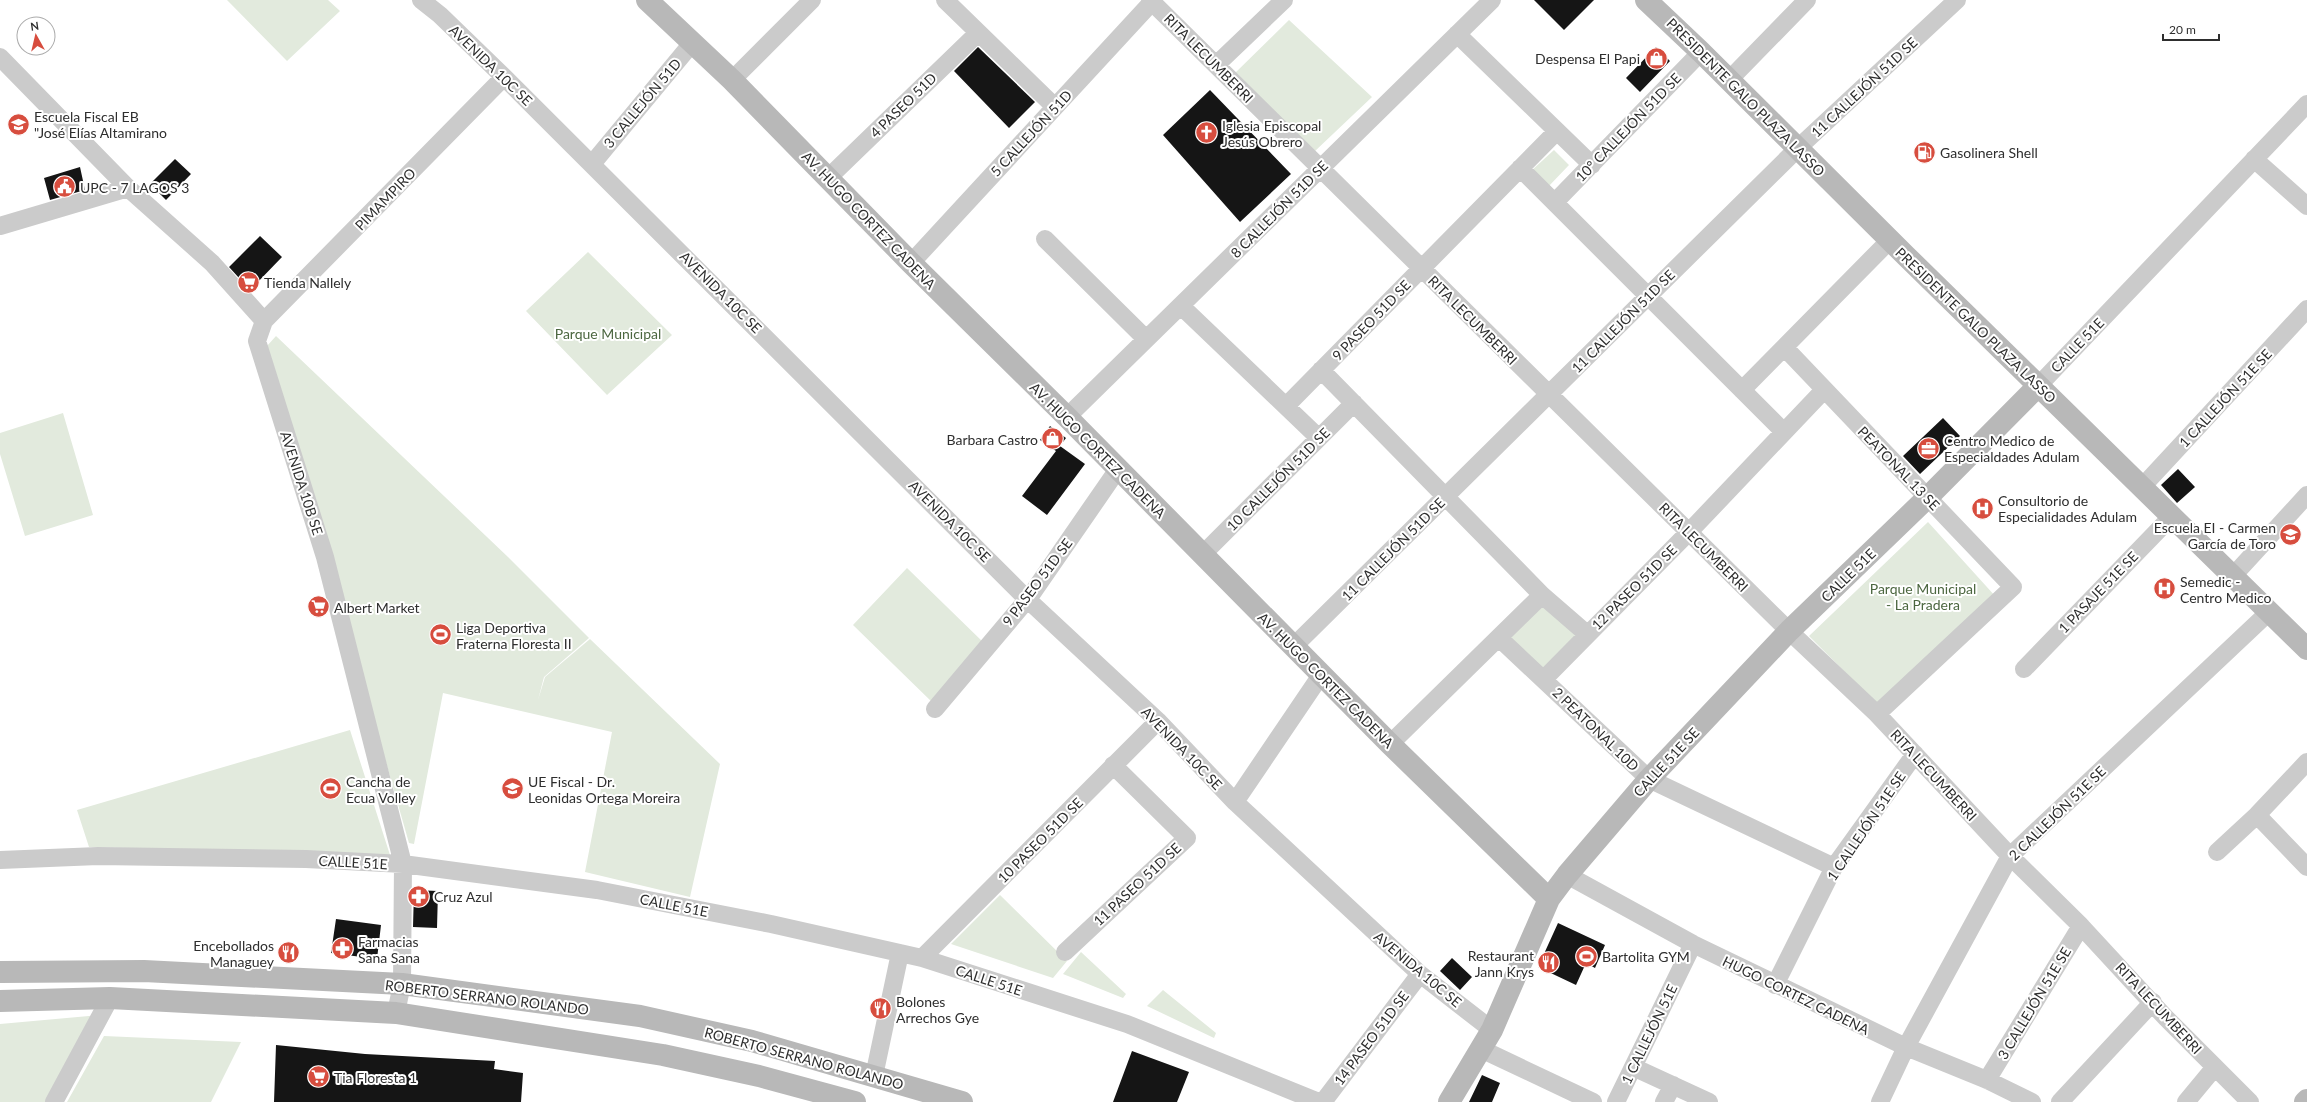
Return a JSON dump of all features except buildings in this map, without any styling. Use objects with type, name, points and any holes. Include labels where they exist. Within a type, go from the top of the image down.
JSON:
[{"type":"street","name":"AVENIDA 10C SE","points":[[421,0],[440,15],[504,77],[1027,599],[1158,721],[1235,802],[1420,974],[1492,1030]]},
{"type":"street","name":"AV. HUGO CORTEZ CADENA","points":[[647,0],[732,80],[911,263],[1067,417],[1321,675],[1549,899]]},
{"type":"street","points":[[732,80],[812,0]]},
{"type":"street","points":[[945,0],[1055,107]]},
{"type":"street","points":[[1216,65],[1284,0]]},
{"type":"street","name":"8 CALLEJÓN 51D SE","points":[[1067,417],[1492,0]]},
{"type":"street","points":[[1729,80],[1807,0]]},
{"type":"street","name":"11 CALLEJÓN 51D SE","points":[[1294,646],[1798,148],[1957,0]]},
{"type":"street","name":"RITA LECUMBERRI","points":[[1151,1],[1789,632],[1877,714],[2010,856],[2081,926],[2153,1002],[2166,1018],[2250,1102]]},
{"type":"street","name":"5 CALLEJÓN 51D","points":[[911,263],[1151,1]]},
{"type":"street","name":"PRESIDENTE GALO PLAZA LASSO","points":[[1652,2],[1890,240],[2307,649]]},
{"type":"street","name":"4 PASEO 51D","points":[[828,178],[978,32]]},
{"type":"street","points":[[1457,34],[1556,131],[1592,164]]},
{"type":"street","name":"3 CALLEJÓN 51D","points":[[592,164],[693,42]]},
{"type":"street","name":"10° CALLEJÓN 51D SE","points":[[1555,202],[1701,52]]},
{"type":"street","points":[[0,57],[128,188],[212,263],[264,321]]},
{"type":"street","name":"PIMAMPIRO","points":[[264,321],[504,77]]},
{"type":"street","name":"CALLE 51E","points":[[1789,632],[1927,498],[2038,386],[2307,104]]},
{"type":"street","name":"9 PASEO 51D SE","points":[[1286,406],[1556,131]]},
{"type":"street","points":[[2254,159],[2307,206]]},
{"type":"street","points":[[1520,168],[1784,432]]},
{"type":"street","points":[[0,226],[128,188]]},
{"type":"street","points":[[1045,239],[1146,339]]},
{"type":"street","points":[[1742,390],[1890,240]]},
{"type":"street","points":[[1181,306],[1319,438]]},
{"type":"street","name":"1 CALLEJÓN 51E SE","points":[[2142,487],[2307,309]]},
{"type":"street","name":"AVENIDA 10B SE","points":[[264,321],[257,341],[325,557],[403,864],[402,984],[396,1014]]},
{"type":"street","name":"PEATONAL 13 SE","points":[[1785,348],[2013,587],[1877,714]]},
{"type":"street","points":[[1321,370],[1542,594],[1587,634]]},
{"type":"street","name":"12 PASEO 51D SE","points":[[1544,679],[1689,532],[1824,390]]},
{"type":"street","name":"10 CALLEJÓN 51D SE","points":[[1202,555],[1354,403]]},
{"type":"street","name":"9 PASEO 51D SE","points":[[935,709],[1027,599],[1118,469]]},
{"type":"street","points":[[2233,576],[2307,495]]},
{"type":"street","name":"1 PASAJE 51E SE","points":[[2024,669],[2172,516]]},
{"type":"street","points":[[1390,744],[1542,594]]},
{"type":"street","name":"2 CALLEJÓN 51E SE","points":[[1880,1102],[1906,1047],[2010,856],[2269,612]]},
{"type":"street","name":"CALLE 51E SE","points":[[1449,1102],[1492,1030],[1549,899],[1566,874],[1649,779],[1789,632]]},
{"type":"street","name":"2 PEATONAL 10D","points":[[1499,638],[1649,779],[1834,867]]},
{"type":"street","points":[[1235,802],[1321,675]]},
{"type":"street","name":"10 PASEO 51D SE","points":[[922,958],[1158,721]]},
{"type":"street","name":"1 CALLEJÓN 51E SE","points":[[1775,985],[1834,867],[1915,754]]},
{"type":"street","points":[[2217,852],[2257,815],[2307,762]]},
{"type":"street","name":"11 PASEO 51D SE","points":[[1065,952],[1187,838],[1114,765]]},
{"type":"street","points":[[2257,815],[2307,867]]},
{"type":"street","name":"CALLE 51E","points":[[0,860],[98,856],[306,859],[403,864],[597,890],[771,924],[922,958],[1127,1024],[1319,1102]]},
{"type":"street","name":"HUGO CORTEZ CADENA","points":[[1566,874],[1693,944],[1775,985],[1906,1047],[1987,1080],[2032,1102]]},
{"type":"street","name":"3 CALLEJÓN 51E SE","points":[[1987,1080],[2081,926]]},
{"type":"street","name":"1 CALLEJÓN 51E","points":[[1616,1102],[1693,944]]},
{"type":"street","points":[[874,1076],[900,953]]},
{"type":"street","name":"ROBERTO SERRANO ROLANDO","points":[[0,972],[144,971],[402,984],[640,1016],[752,1040],[962,1102]]},
{"type":"street","name":"14 PASEO 51D SE","points":[[1323,1102],[1420,974]]},
{"type":"street","points":[[54,1102],[110,998]]},
{"type":"street","name":"ROBERTO SERRANO ROLANDO","points":[[0,1001],[110,998],[396,1014],[663,1055],[759,1076],[855,1102]]},
{"type":"street","points":[[2060,1102],[2153,1002]]},
{"type":"street","points":[[1481,1049],[1593,1102]]},
{"type":"street","points":[[1633,1067],[1709,1102]]},
{"type":"street","points":[[2186,1102],[2215,1067]]},
{"type":"street","points":[[1664,1102],[1673,1085]]},
{"type":"green space","points":[[227,0],[328,0],[340,11],[287,61]]},
{"type":"green space","points":[[1289,20],[1372,97],[1314,152],[1233,75]]},
{"type":"green space","points":[[1554,150],[1569,165],[1548,187],[1531,171]]},
{"type":"green space","name":"Parque Municipal","points":[[588,252],[672,335],[607,395],[526,311]]},
{"type":"green space","points":[[276,336],[508,557],[589,638],[544,677],[538,700],[545,677],[590,639],[720,764],[690,897],[585,872],[612,732],[443,693],[414,844],[409,843],[267,346]]},
{"type":"green space","points":[[63,413],[93,515],[25,536],[0,454],[0,433]]},
{"type":"green space","name":"Parque Municipal - La Pradera","points":[[1928,522],[1996,597],[1878,705],[1809,636]]},
{"type":"green space","points":[[907,568],[984,643],[934,704],[853,625]]},
{"type":"green space","points":[[1542,595],[1587,634],[1544,679],[1499,638]]},
{"type":"green space","points":[[350,730],[390,855],[89,847],[77,810]]},
{"type":"green space","points":[[1000,895],[1067,961],[1053,978],[951,944]]},
{"type":"green space","points":[[1081,952],[1126,994],[1123,998],[1063,974]]},
{"type":"green space","points":[[1163,990],[1216,1033],[1214,1038],[1147,1006]]},
{"type":"green space","points":[[100,1015],[48,1102],[0,1102],[0,1024]]},
{"type":"green space","points":[[104,1036],[241,1042],[211,1102],[67,1102]]},
{"type":"place","name":"Despensa El Papi","points":[[1656,58]]},
{"type":"place","name":"Escuela Fiscal EB \"José Elías Altamirano","points":[[18,124]]},
{"type":"place","name":"Iglesia Episcopal Jesús Obrero","points":[[1206,133]]},
{"type":"place","name":"Gasolinera Shell","points":[[1925,152]]},
{"type":"place","name":"UPC - 7 LAGOS 3","points":[[65,187]]},
{"type":"place","name":"Tienda Nallely","points":[[249,282]]},
{"type":"place","name":"Barbara Castro","points":[[1053,439]]},
{"type":"place","name":"Centro Medico de Especialdades Adulam","points":[[1929,448]]},
{"type":"place","name":"Consultorio de Especialidades Adulam","points":[[1983,508]]},
{"type":"place","name":"Escuela EI - Carmen García de Toro","points":[[2291,535]]},
{"type":"place","name":"Semedic - Centro Medico","points":[[2164,589]]},
{"type":"place","name":"Albert Market","points":[[318,607]]},
{"type":"place","name":"Liga Deportiva Fraterna Floresta II","points":[[441,635]]},
{"type":"place","name":"Cancha de Ecua Volley","points":[[331,789]]},
{"type":"place","name":"UE Fiscal - Dr. Leonidas Ortega Moreira","points":[[512,789]]},
{"type":"place","name":"Cruz Azul","points":[[418,896]]},
{"type":"place","name":"Farmacias Sana Sana","points":[[343,949]]},
{"type":"place","name":"Encebollados Managuey","points":[[289,953]]},
{"type":"place","name":"Bartolita GYM","points":[[1586,956]]},
{"type":"place","name":"Restaurant Jann Krys","points":[[1549,963]]},
{"type":"place","name":"Bolones Arrechos Gye","points":[[881,1009]]},
{"type":"place","name":"Tia Floresta 1","points":[[319,1077]]}]
